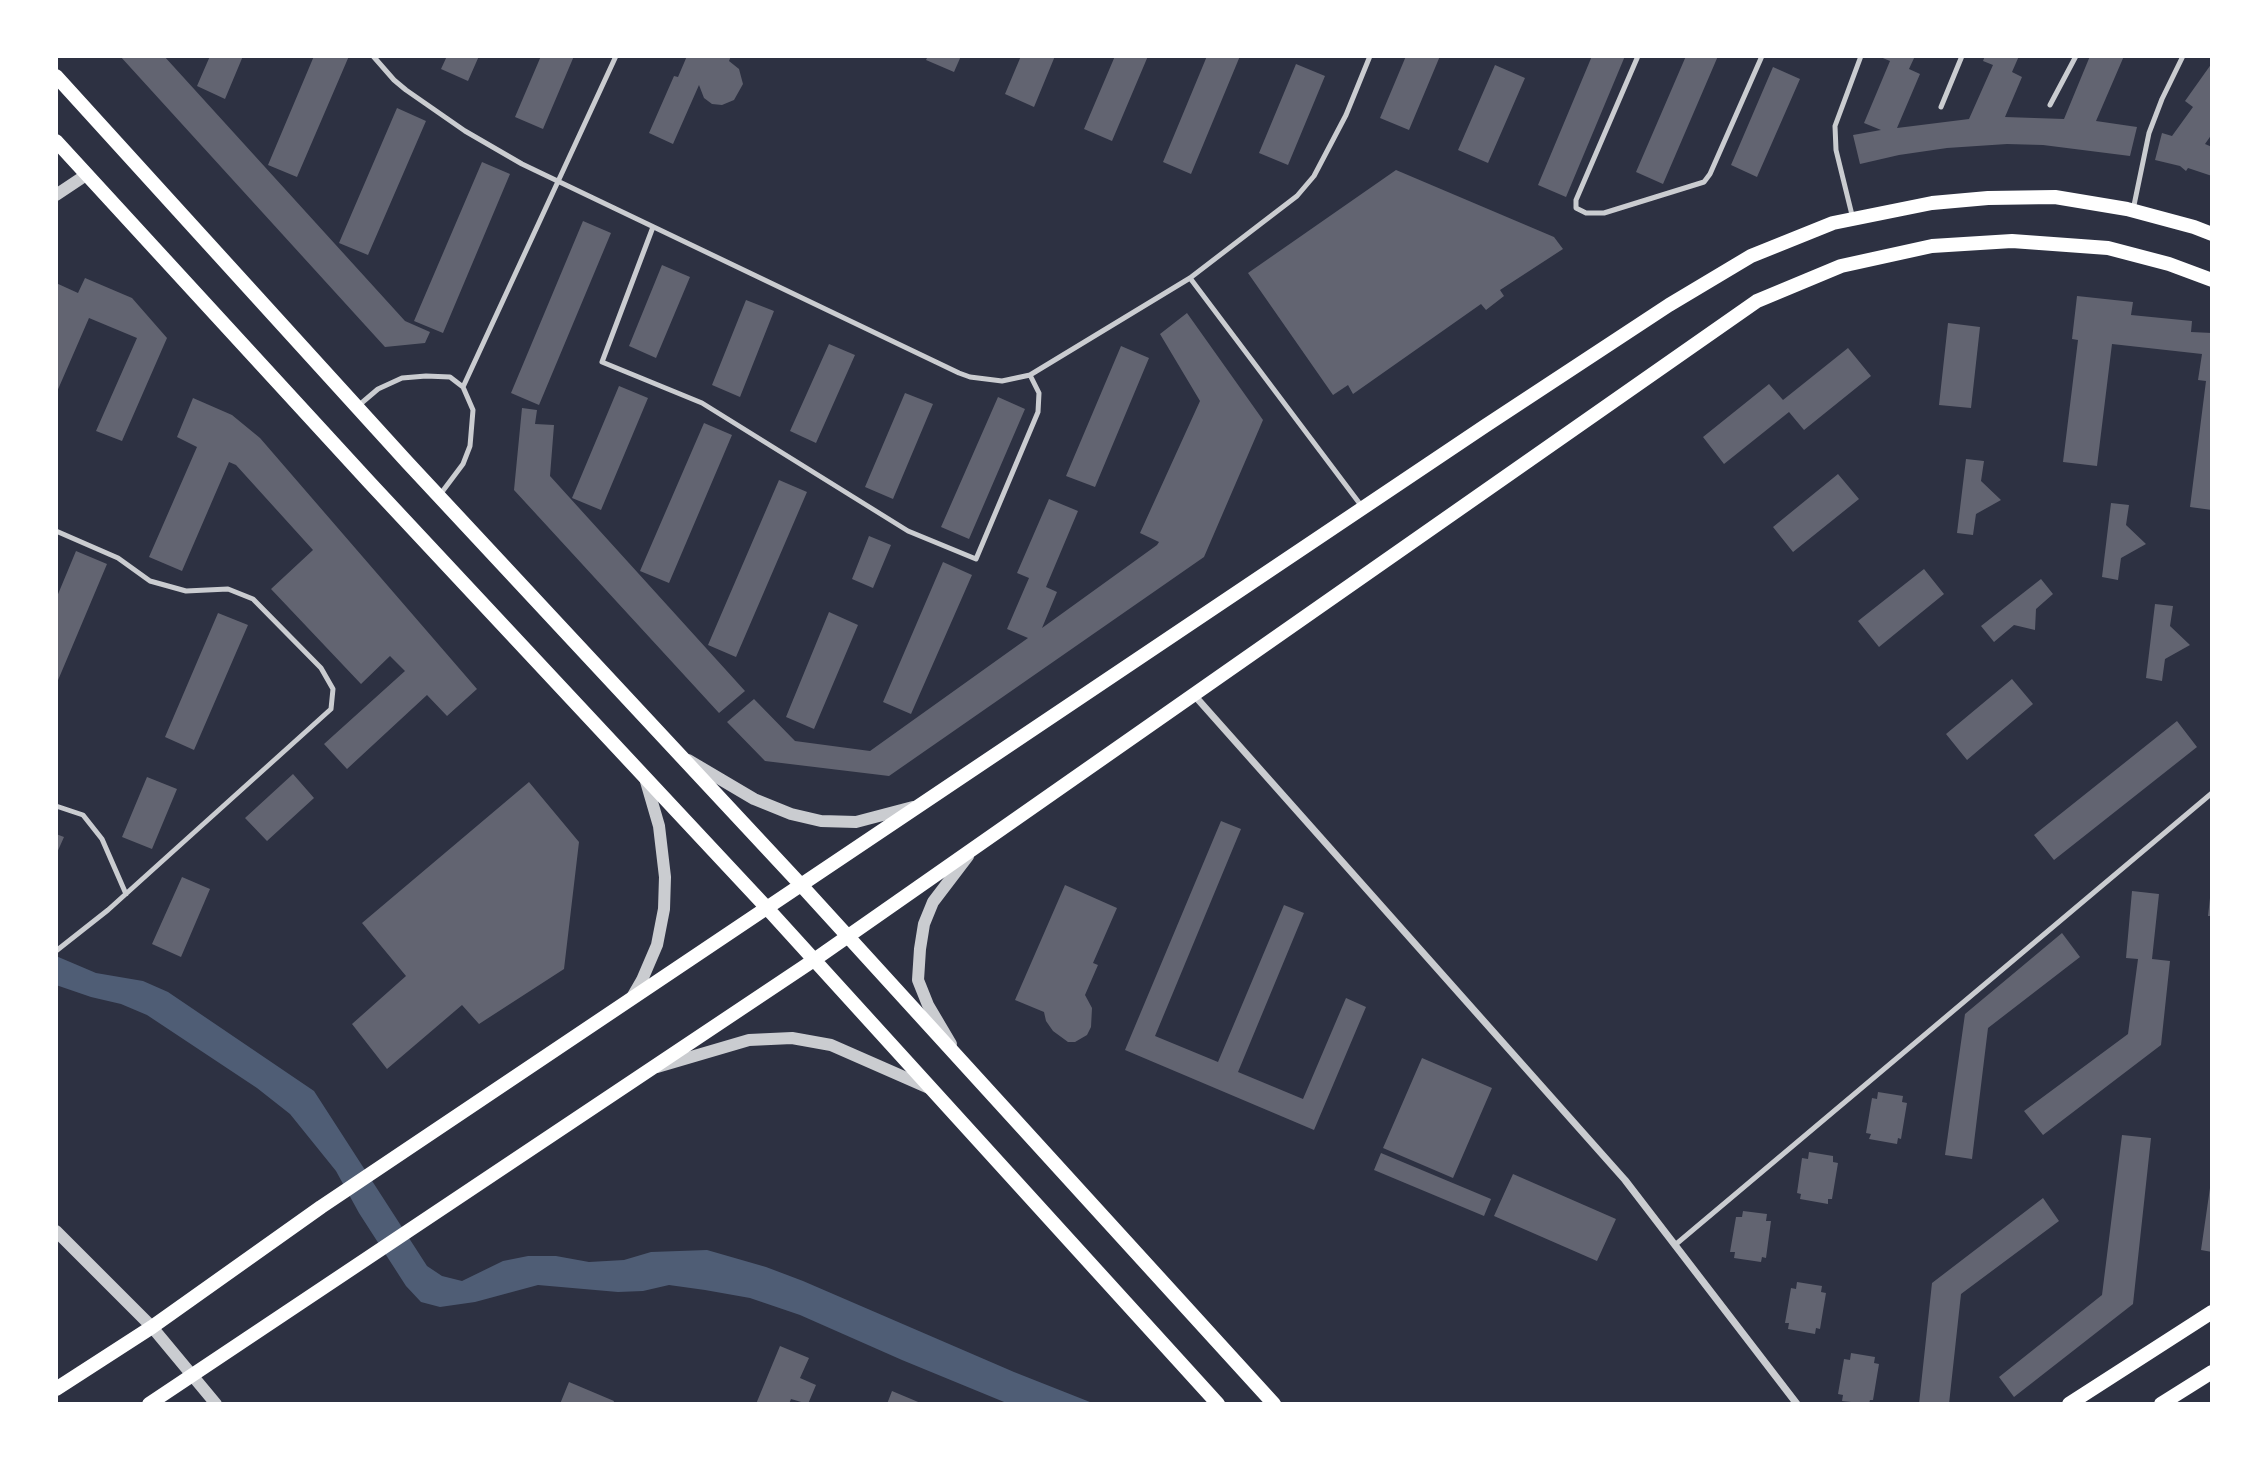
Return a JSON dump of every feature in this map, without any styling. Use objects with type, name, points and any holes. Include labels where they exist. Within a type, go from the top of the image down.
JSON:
[{"type":"main road","points":[[56,76],[357,407],[848,936],[1274,1404]]},
{"type":"main road","points":[[56,141],[767,908],[1218,1404]]},
{"type":"main road","points":[[56,1390],[152,1327],[390,1161],[1363,508],[1669,305],[1751,256],[1833,223],[1932,203],[1988,198],[2054,197],[2133,211],[2212,234]]},
{"type":"main road","points":[[149,1404],[814,960],[1757,301],[1841,266],[1931,246],[2012,241],[2108,248],[2169,264],[2212,280]]},
{"type":"main road","points":[[2069,1404],[2212,1312]]},
{"type":"main road","points":[[2161,1404],[2212,1371]]},
{"type":"street","points":[[56,195],[86,174]]},
{"type":"street","points":[[1194,695],[1625,1180],[1797,1404]]},
{"type":"street","points":[[679,754],[754,799],[791,814],[821,821],[856,822],[921,805]]},
{"type":"street","points":[[629,1001],[642,980],[657,945],[664,909],[665,877],[659,825],[645,778]]},
{"type":"street","points":[[960,1059],[928,1005],[918,980],[919,949],[924,924],[933,902],[975,847]]},
{"type":"street","points":[[647,1071],[749,1040],[792,1038],[831,1045],[932,1089]]},
{"type":"street","points":[[56,1231],[152,1327],[216,1404]]},
{"type":"lane","points":[[373,56],[394,80],[465,131],[522,164],[970,377],[1002,381],[1030,375],[1190,278],[1297,196],[1314,176],[1346,115],[1370,56]]},
{"type":"lane","points":[[463,387],[616,56]]},
{"type":"lane","points":[[1637,56],[1576,200],[1576,208],[1586,213],[1604,213],[1704,182],[1710,174],[1762,56]]},
{"type":"lane","points":[[1853,219],[1836,150],[1835,126],[1861,56]]},
{"type":"lane","points":[[1941,107],[1962,56]]},
{"type":"lane","points":[[2050,105],[2076,56]]},
{"type":"lane","points":[[2133,211],[2149,133],[2183,56]]},
{"type":"lane","points":[[653,227],[602,362],[702,403],[908,531],[976,559],[1038,412],[1039,393],[1030,375]]},
{"type":"lane","points":[[1190,278],[1363,508]]},
{"type":"lane","points":[[357,407],[378,389],[402,378],[450,377],[463,387],[473,410],[470,446],[458,472],[439,496]]},
{"type":"lane","points":[[56,531],[118,558],[150,581],[186,591],[228,589],[253,598],[321,668],[333,689],[331,709],[126,894],[56,951]]},
{"type":"lane","points":[[1675,1245],[2212,793]]},
{"type":"lane","points":[[56,806],[82,815],[102,839],[126,894]]},
{"type":"water","points":[[56,956],[96,973],[143,981],[168,992],[314,1091],[427,1266],[442,1276],[462,1281],[503,1261],[528,1256],[556,1256],[589,1262],[624,1260],[651,1252],[707,1250],[803,1281],[1095,1404],[1009,1404],[800,1315],[750,1298],[705,1290],[669,1285],[643,1291],[618,1292],[538,1285],[475,1302],[440,1307],[421,1302],[406,1286],[359,1213],[336,1171],[290,1114],[257,1088],[147,1015],[121,1004],[56,985]]},
{"type":"building","points":[[120,56],[164,56],[405,321],[430,332],[425,343],[385,347]]},
{"type":"building","points":[[210,56],[243,56],[225,99],[197,86]]},
{"type":"building","points":[[314,56],[349,56],[297,177],[268,165]]},
{"type":"building","points":[[447,56],[479,56],[468,81],[441,69]]},
{"type":"building","points":[[541,56],[574,56],[543,129],[515,117]]},
{"type":"building","points":[[687,56],[731,56],[729,61],[739,69],[743,84],[734,100],[722,105],[712,104],[704,98],[699,85],[673,144],[649,133],[674,76],[678,77]]},
{"type":"building","points":[[928,56],[961,56],[954,72],[926,60]]},
{"type":"building","points":[[1021,56],[1055,56],[1034,107],[1005,94]]},
{"type":"building","points":[[1115,56],[1148,56],[1112,141],[1084,129]]},
{"type":"building","points":[[1207,56],[1240,56],[1191,174],[1163,162]]},
{"type":"building","points":[[1406,56],[1440,56],[1409,130],[1380,118]]},
{"type":"building","points":[[1592,56],[1625,56],[1566,197],[1538,185]]},
{"type":"building","points":[[1686,56],[1718,56],[1663,184],[1636,172]]},
{"type":"building","points":[[1878,56],[1915,56],[1909,69],[1920,74],[1897,128],[1969,119],[1993,65],[1983,61],[1985,56],[2019,56],[2012,72],[2022,77],[2005,117],[2064,119],[2090,56],[2124,56],[2096,121],[2137,127],[2130,156],[2043,145],[2007,144],[1947,148],[1860,164],[1853,135],[1881,130],[1864,123],[1890,61]]},
{"type":"building","points":[[2212,63],[2212,134],[2205,144],[2212,147],[2212,176],[2188,168],[2186,171],[2180,166],[2155,160],[2162,133],[2172,136],[2193,107],[2185,101]]},
{"type":"building","points":[[1296,64],[1325,76],[1288,165],[1259,153]]},
{"type":"building","points":[[1495,65],[1525,78],[1488,163],[1458,150]]},
{"type":"building","points":[[1773,67],[1800,79],[1757,177],[1731,165]]},
{"type":"building","points":[[397,108],[426,121],[368,255],[339,243]]},
{"type":"building","points":[[482,162],[510,174],[443,333],[414,321]]},
{"type":"building","points":[[1396,170],[1554,237],[1563,249],[1500,290],[1504,296],[1486,310],[1481,304],[1353,394],[1348,385],[1333,395],[1248,273]]},
{"type":"building","points":[[583,221],[611,233],[539,405],[511,393]]},
{"type":"building","points":[[662,265],[690,277],[656,358],[629,346]]},
{"type":"building","points":[[85,278],[132,298],[167,338],[122,441],[96,431],[137,338],[89,318],[56,394],[56,283],[78,293]]},
{"type":"building","points":[[2077,296],[2133,302],[2131,315],[2192,321],[2191,332],[2212,333],[2212,510],[2190,507],[2206,381],[2198,380],[2202,354],[2112,344],[2097,466],[2063,462],[2078,340],[2072,339]]},
{"type":"building","points":[[746,300],[774,311],[740,397],[712,385]]},
{"type":"building","points":[[1187,313],[1263,420],[1204,557],[889,776],[765,761],[727,722],[754,699],[795,741],[870,751],[1028,638],[1007,629],[1029,578],[1017,573],[1049,499],[1078,511],[1046,587],[1057,592],[1042,628],[1157,545],[1159,542],[1140,533],[1200,401],[1160,334]]},
{"type":"building","points":[[1948,323],[1980,327],[1971,408],[1939,405]]},
{"type":"building","points":[[829,344],[855,355],[816,443],[790,431]]},
{"type":"building","points":[[1121,346],[1149,358],[1095,487],[1066,476]]},
{"type":"building","points":[[1848,348],[1871,376],[1804,430],[1789,412],[1724,464],[1703,437],[1769,384],[1783,400]]},
{"type":"building","points":[[619,386],[648,398],[601,510],[572,498]]},
{"type":"building","points":[[905,393],[933,404],[893,499],[865,487]]},
{"type":"building","points":[[998,397],[1025,409],[969,539],[941,527]]},
{"type":"building","points":[[193,398],[232,415],[260,438],[477,689],[447,716],[427,695],[347,769],[324,744],[405,671],[390,656],[361,684],[271,589],[313,550],[236,465],[229,462],[182,571],[149,557],[197,447],[177,437]]},
{"type":"building","points":[[522,408],[537,410],[535,424],[554,425],[550,476],[745,691],[719,713],[514,490]]},
{"type":"building","points":[[704,423],[732,435],[669,583],[640,571]]},
{"type":"building","points":[[1966,459],[1984,461],[1981,481],[2001,500],[1976,514],[1973,535],[1957,533]]},
{"type":"building","points":[[1838,474],[1859,499],[1793,552],[1773,527]]},
{"type":"building","points":[[779,480],[807,492],[736,657],[708,645]]},
{"type":"building","points":[[2111,503],[2129,505],[2126,525],[2146,544],[2121,558],[2118,580],[2102,577]]},
{"type":"building","points":[[869,536],[891,545],[873,588],[852,579]]},
{"type":"building","points":[[76,551],[107,564],[56,685],[56,599]]},
{"type":"building","points":[[943,562],[972,575],[911,714],[883,702]]},
{"type":"building","points":[[1924,569],[1944,594],[1879,647],[1858,621]]},
{"type":"building","points":[[2041,579],[2053,594],[2036,609],[2035,630],[2014,625],[1994,642],[1981,626]]},
{"type":"building","points":[[2155,604],[2173,606],[2170,626],[2190,645],[2165,659],[2162,681],[2146,678]]},
{"type":"building","points":[[829,612],[858,625],[814,729],[786,717]]},
{"type":"building","points":[[218,613],[248,625],[194,750],[165,737]]},
{"type":"building","points":[[2012,679],[2033,704],[1967,760],[1946,734]]},
{"type":"building","points":[[2177,721],[2197,747],[2054,860],[2034,835]]},
{"type":"building","points":[[293,774],[314,798],[267,841],[245,818]]},
{"type":"building","points":[[147,777],[177,789],[152,849],[122,837]]},
{"type":"building","points":[[529,782],[579,842],[564,969],[479,1024],[462,1005],[387,1069],[352,1024],[406,976],[362,923]]},
{"type":"building","points":[[1221,821],[1241,829],[1155,1036],[1218,1062],[1284,905],[1304,913],[1238,1072],[1303,1099],[1346,998],[1366,1007],[1314,1130],[1125,1050]]},
{"type":"building","points":[[56,834],[64,837],[56,855]]},
{"type":"building","points":[[182,877],[210,889],[181,957],[152,944]]},
{"type":"building","points":[[1065,885],[1117,908],[1093,963],[1098,965],[1085,995],[1092,1008],[1091,1027],[1087,1035],[1075,1042],[1068,1042],[1053,1031],[1044,1012],[1015,1000]]},
{"type":"building","points":[[2132,891],[2159,894],[2152,959],[2170,961],[2161,1045],[2043,1135],[2024,1111],[2128,1034],[2138,959],[2126,958]]},
{"type":"building","points":[[2210,898],[2212,916],[2208,916]]},
{"type":"building","points":[[2062,933],[2080,957],[1988,1028],[1972,1159],[1945,1155],[1965,1014]]},
{"type":"building","points":[[1422,1058],[1492,1088],[1453,1178],[1383,1148]]},
{"type":"building","points":[[1878,1092],[1903,1096],[1902,1102],[1907,1103],[1901,1139],[1898,1138],[1897,1144],[1869,1139],[1871,1134],[1866,1133],[1872,1098],[1877,1099]]},
{"type":"building","points":[[2122,1135],[2151,1138],[2133,1304],[2014,1397],[1999,1377],[2102,1295]]},
{"type":"building","points":[[1809,1152],[1833,1156],[1833,1162],[1838,1163],[1832,1199],[1828,1199],[1828,1204],[1800,1199],[1801,1194],[1797,1193],[1802,1158],[1808,1159]]},
{"type":"building","points":[[1381,1153],[1491,1199],[1484,1216],[1374,1170]]},
{"type":"building","points":[[1513,1174],[1616,1219],[1597,1261],[1494,1216]]},
{"type":"building","points":[[2212,1188],[2212,1252],[2201,1250]]},
{"type":"building","points":[[2043,1198],[2059,1221],[1961,1294],[1949,1404],[1919,1404],[1932,1283]]},
{"type":"building","points":[[1743,1211],[1767,1214],[1766,1221],[1771,1221],[1766,1258],[1762,1257],[1761,1262],[1734,1258],[1735,1252],[1730,1252],[1736,1217],[1742,1217]]},
{"type":"building","points":[[1797,1282],[1822,1286],[1821,1292],[1826,1293],[1820,1329],[1816,1328],[1815,1334],[1788,1329],[1789,1323],[1785,1323],[1791,1288],[1796,1289]]},
{"type":"building","points":[[780,1346],[809,1358],[800,1378],[816,1385],[808,1404],[791,1399],[789,1404],[756,1404]]},
{"type":"building","points":[[1851,1353],[1875,1357],[1874,1363],[1879,1364],[1873,1400],[1870,1400],[1869,1404],[1842,1401],[1843,1395],[1838,1394],[1844,1359],[1850,1360]]},
{"type":"building","points":[[569,1382],[614,1401],[613,1404],[560,1404]]},
{"type":"building","points":[[892,1391],[923,1404],[887,1404]]}]
